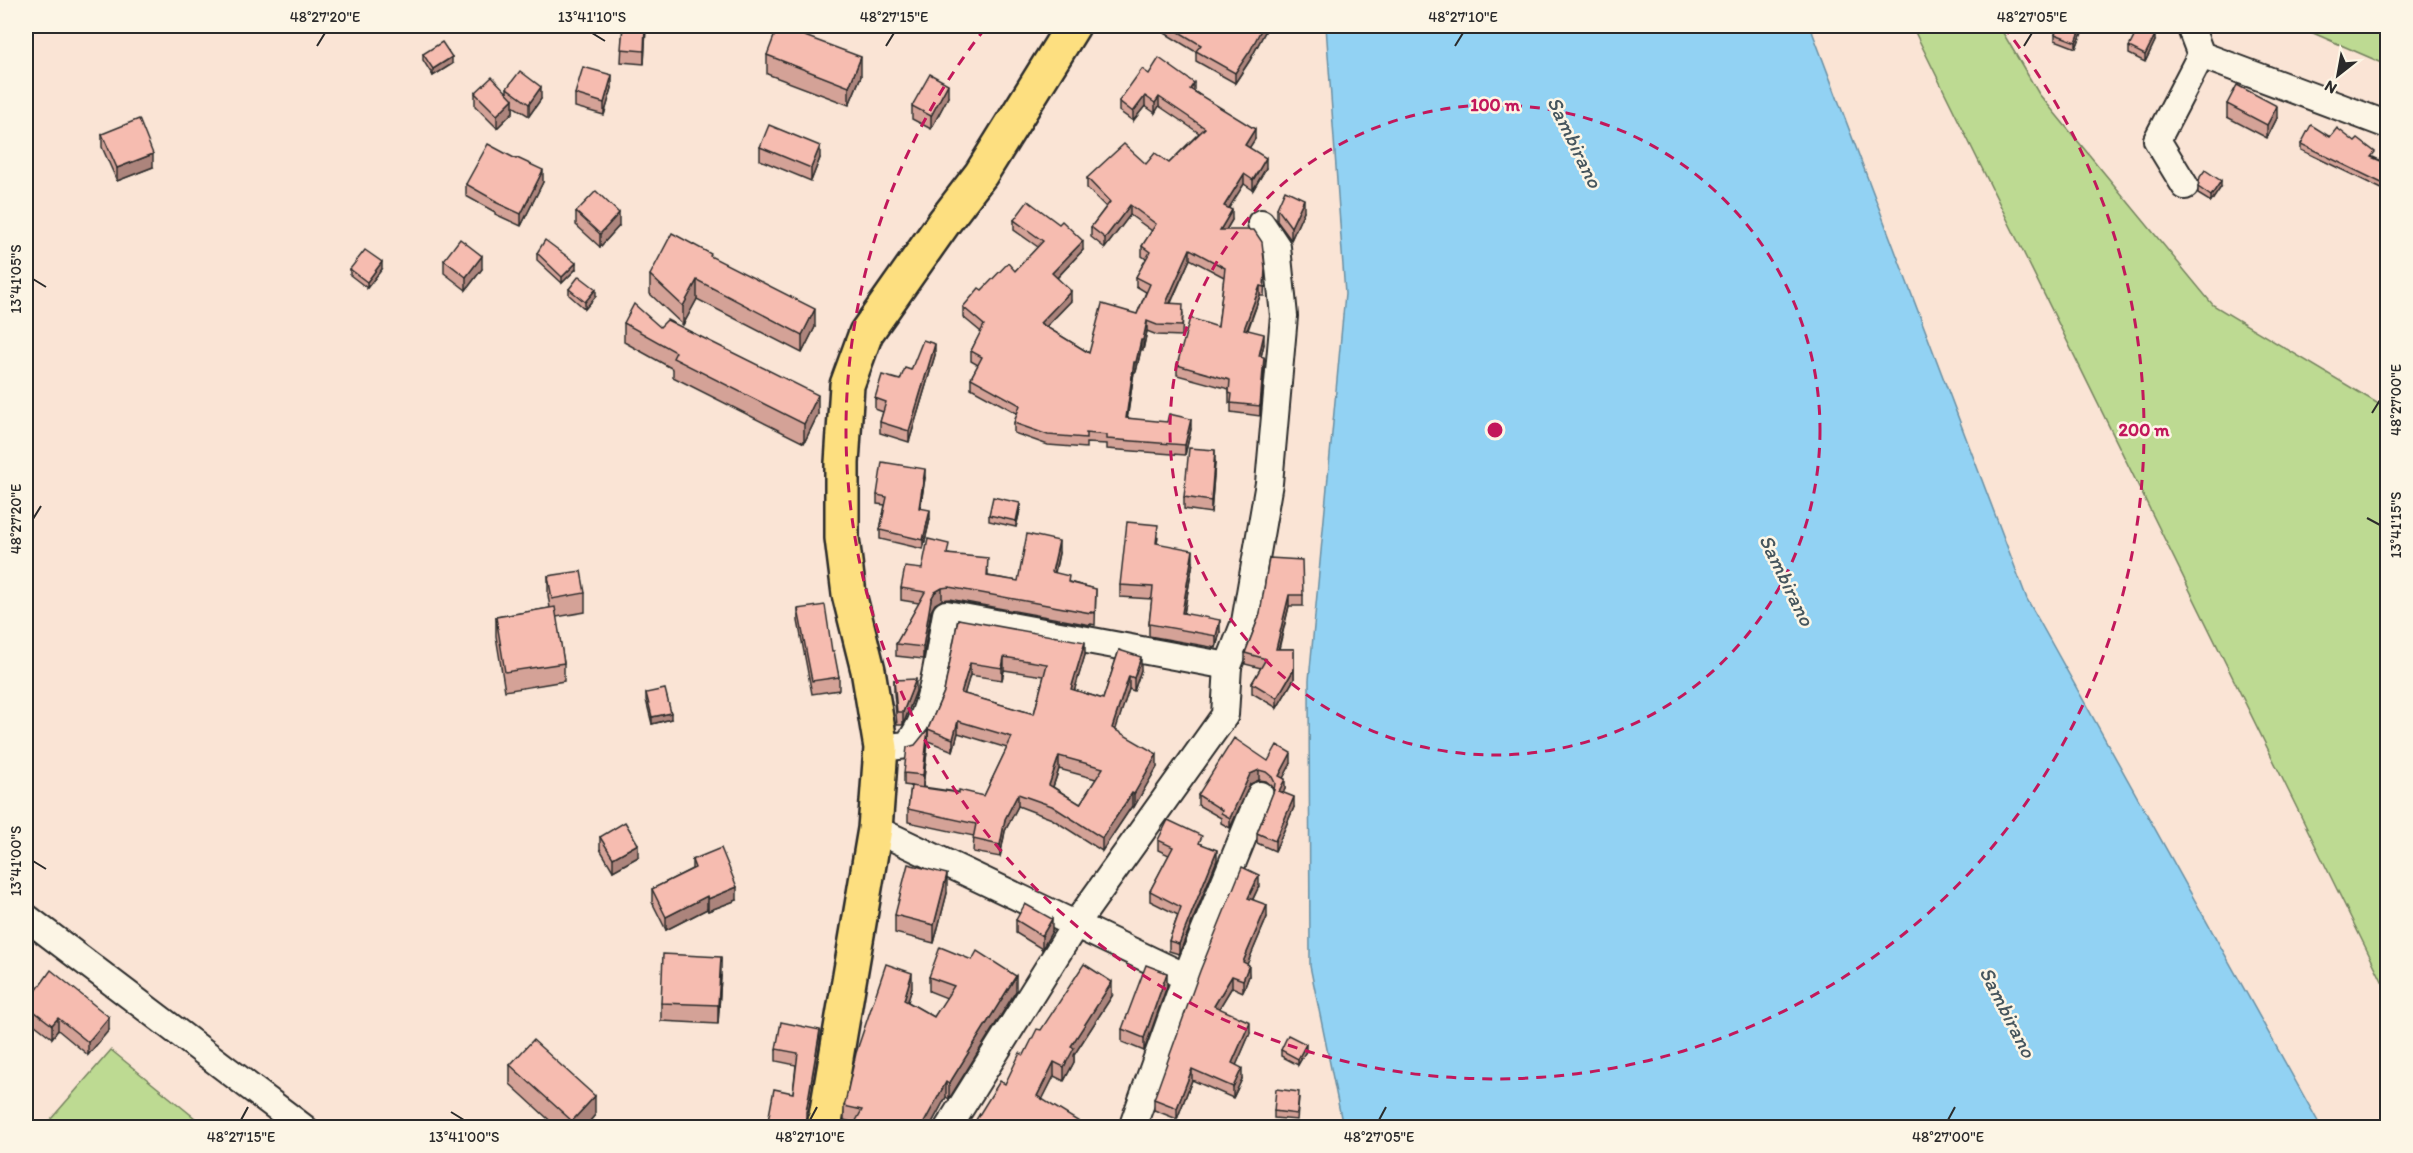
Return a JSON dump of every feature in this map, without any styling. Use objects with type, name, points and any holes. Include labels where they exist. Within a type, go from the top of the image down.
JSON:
[{"type":"main road","points":[[824,1128],[875,828],[881,748],[868,670],[849,594],[842,538],[842,463],[848,386],[866,333],[981,174],[1073,26]]},
{"type":"street","points":[[2185,186],[2157,140],[2201,55],[2190,26]]},
{"type":"street","points":[[2201,55],[2388,125]]},
{"type":"street","points":[[953,1126],[1075,925],[1225,716],[1228,666],[1245,622],[1269,483],[1284,316],[1277,247],[1261,223]]},
{"type":"street","points":[[881,748],[907,746],[915,735],[933,686],[946,614],[1228,666]]},
{"type":"street","points":[[1132,1128],[1186,977],[1260,795]]},
{"type":"street","points":[[875,828],[1186,977]]},
{"type":"street","points":[[26,917],[304,1128]]},
{"type":"green space","points":[[1912,26],[1999,26],[2039,94],[2213,305],[2387,409],[2387,991]]},
{"type":"green space","points":[[2297,26],[2387,26],[2387,65]]},
{"type":"green space","points":[[111,1050],[206,1127],[44,1127]]},
{"type":"water","name":"Sambirano","points":[[1326,26],[1810,26],[2027,599],[2321,1127],[1343,1127],[1310,966],[1309,680],[1345,294]]},
{"type":"building","points":[[623,26],[645,26],[644,51],[621,49]]},
{"type":"building","points":[[778,26],[861,57],[849,87],[767,55]]},
{"type":"building","points":[[1169,26],[1263,26],[1235,73],[1196,51],[1201,45]]},
{"type":"building","points":[[2058,26],[2082,26],[2076,42],[2055,34]]},
{"type":"building","points":[[2139,27],[2155,35],[2145,55],[2129,47]]},
{"type":"building","points":[[442,42],[452,57],[433,69],[423,54]]},
{"type":"building","points":[[1159,58],[1194,83],[1190,89],[1255,129],[1245,145],[1266,158],[1253,180],[1244,174],[1224,206],[1232,210],[1220,230],[1254,230],[1262,242],[1265,268],[1264,287],[1260,286],[1244,329],[1264,334],[1259,356],[1264,357],[1260,406],[1231,403],[1230,380],[1177,365],[1190,318],[1218,327],[1225,268],[1190,249],[1166,303],[1183,304],[1182,326],[1157,325],[1147,321],[1143,340],[1141,340],[1136,362],[1134,362],[1126,418],[1167,422],[1169,414],[1191,419],[1185,445],[1107,439],[1107,435],[1086,433],[1086,438],[1048,435],[1014,423],[1020,405],[971,378],[982,357],[971,351],[984,325],[963,307],[979,288],[982,290],[1008,263],[1015,271],[1043,241],[1014,220],[1028,201],[1059,224],[1062,221],[1083,241],[1052,273],[1071,291],[1040,323],[1089,353],[1102,304],[1137,314],[1150,284],[1136,277],[1150,252],[1142,246],[1156,224],[1130,205],[1105,238],[1091,227],[1110,202],[1087,178],[1124,144],[1146,164],[1155,153],[1169,163],[1205,128],[1159,97],[1155,103],[1145,96],[1133,112],[1119,101],[1142,69],[1149,74]]},
{"type":"building","points":[[583,67],[612,75],[604,103],[575,94]]},
{"type":"building","points":[[520,71],[541,87],[529,104],[507,88]]},
{"type":"building","points":[[930,74],[948,84],[931,116],[912,106]]},
{"type":"building","points":[[492,77],[513,99],[497,115],[475,93]]},
{"type":"building","points":[[2237,85],[2277,106],[2267,125],[2227,104]]},
{"type":"building","points":[[139,119],[153,154],[117,168],[102,134]]},
{"type":"building","points":[[769,125],[820,146],[811,168],[760,147]]},
{"type":"building","points":[[2311,125],[2330,137],[2337,128],[2355,142],[2358,139],[2375,152],[2371,157],[2388,164],[2388,186],[2301,144]]},
{"type":"building","points":[[488,144],[543,170],[521,214],[495,202],[466,184]]},
{"type":"building","points":[[2205,170],[2221,181],[2211,196],[2198,187],[2200,177]]},
{"type":"building","points":[[1285,190],[1304,199],[1291,227],[1277,208]]},
{"type":"building","points":[[596,191],[619,213],[600,234],[576,212]]},
{"type":"building","points":[[672,233],[711,254],[710,256],[815,309],[802,335],[697,280],[683,306],[650,275]]},
{"type":"building","points":[[460,239],[482,256],[466,277],[444,260]]},
{"type":"building","points":[[545,240],[576,263],[562,277],[537,253]]},
{"type":"building","points":[[365,250],[382,262],[367,282],[350,269]]},
{"type":"building","points":[[579,276],[596,289],[585,302],[569,289]]},
{"type":"building","points":[[634,304],[660,327],[667,320],[818,395],[804,424],[673,358],[676,352],[624,323]]},
{"type":"building","points":[[923,340],[935,344],[909,431],[880,422],[886,402],[875,398],[882,375],[900,380],[905,368],[911,370]]},
{"type":"building","points":[[1189,448],[1215,450],[1211,501],[1184,497]]},
{"type":"building","points":[[882,462],[925,469],[919,508],[930,510],[923,540],[880,530],[887,497],[877,495]]},
{"type":"building","points":[[993,497],[1020,503],[1016,521],[989,515]]},
{"type":"building","points":[[1127,522],[1158,525],[1156,543],[1193,550],[1182,613],[1220,620],[1216,636],[1149,624],[1153,587],[1120,585]]},
{"type":"building","points":[[1027,534],[1059,541],[1052,572],[1069,576],[1068,582],[1096,589],[1095,613],[949,587],[942,588],[935,592],[931,599],[923,647],[896,644],[925,592],[901,588],[905,567],[922,569],[928,539],[949,544],[947,554],[988,558],[987,576],[1018,581]]},
{"type":"building","points":[[1269,558],[1302,560],[1303,595],[1289,595],[1276,649],[1294,649],[1294,669],[1277,698],[1252,683],[1266,659],[1245,653],[1260,614]]},
{"type":"building","points":[[581,571],[585,593],[552,599],[548,576]]},
{"type":"building","points":[[825,605],[832,651],[834,651],[839,677],[812,681],[798,609]]},
{"type":"building","points":[[555,607],[564,663],[505,672],[496,617]]},
{"type":"building","points":[[958,619],[1085,642],[1071,689],[1103,699],[1119,650],[1141,657],[1134,678],[1129,676],[1112,728],[1157,754],[1134,794],[1132,793],[1102,838],[1052,806],[1018,794],[1005,819],[1000,845],[973,839],[976,824],[908,809],[911,786],[959,793],[959,790],[984,796],[1012,737],[958,721],[953,739],[928,729],[944,692]],"holes":[[[1004,657],[1047,664],[1034,714],[961,693],[970,663],[1002,668]],[[1059,756],[1103,768],[1080,804],[1049,785]]]},
{"type":"building","points":[[916,679],[903,712],[897,712],[894,680]]},
{"type":"building","points":[[665,689],[671,713],[652,717],[646,693]]},
{"type":"building","points":[[928,729],[923,775],[904,773],[907,747],[915,745]]},
{"type":"building","points":[[1234,738],[1268,761],[1277,745],[1291,753],[1279,776],[1285,779],[1279,791],[1294,797],[1275,841],[1257,833],[1274,790],[1275,783],[1266,772],[1259,770],[1250,774],[1230,818],[1221,813],[1222,810],[1198,795]]},
{"type":"building","points":[[1168,820],[1202,836],[1199,843],[1217,850],[1179,944],[1169,941],[1181,907],[1150,891],[1173,847],[1158,840]]},
{"type":"building","points":[[625,822],[638,844],[613,858],[600,837]]},
{"type":"building","points":[[721,848],[737,887],[708,899],[707,896],[666,917],[652,889],[695,868],[692,860]]},
{"type":"building","points":[[908,864],[947,874],[934,925],[895,915]]},
{"type":"building","points":[[1242,867],[1259,875],[1248,898],[1267,905],[1243,962],[1249,965],[1243,980],[1232,976],[1214,1006],[1250,1022],[1232,1063],[1242,1068],[1233,1087],[1192,1069],[1177,1108],[1154,1099],[1200,971]]},
{"type":"building","points":[[1025,904],[1052,919],[1042,936],[1016,920]]},
{"type":"building","points":[[940,947],[972,960],[977,951],[1016,976],[949,1084],[946,1082],[921,1128],[852,1128],[862,1110],[844,1106],[856,1053],[886,964],[912,973],[904,1000],[934,1017],[954,986],[929,977]]},
{"type":"building","points":[[663,954],[721,957],[718,1005],[661,1003]]},
{"type":"building","points":[[1084,964],[1112,982],[1071,1046],[1074,1048],[1064,1067],[1054,1062],[1037,1096],[1089,1128],[971,1128],[1000,1081],[1005,1084],[1020,1053],[1024,1055],[1037,1029],[1041,1030]]},
{"type":"building","points":[[1146,965],[1167,973],[1144,1038],[1122,1029]]},
{"type":"building","points":[[51,970],[109,1017],[88,1042],[58,1018],[52,1025],[26,1005]]},
{"type":"building","points":[[781,1022],[820,1030],[806,1112],[806,1122],[809,1128],[781,1128],[781,1124],[768,1121],[774,1089],[793,1093],[798,1053],[776,1049]]},
{"type":"building","points":[[1288,1035],[1306,1044],[1298,1059],[1281,1050]]},
{"type":"building","points":[[533,1040],[595,1096],[572,1121],[510,1065]]},
{"type":"building","points":[[1276,1089],[1299,1092],[1297,1114],[1274,1111]]}]
